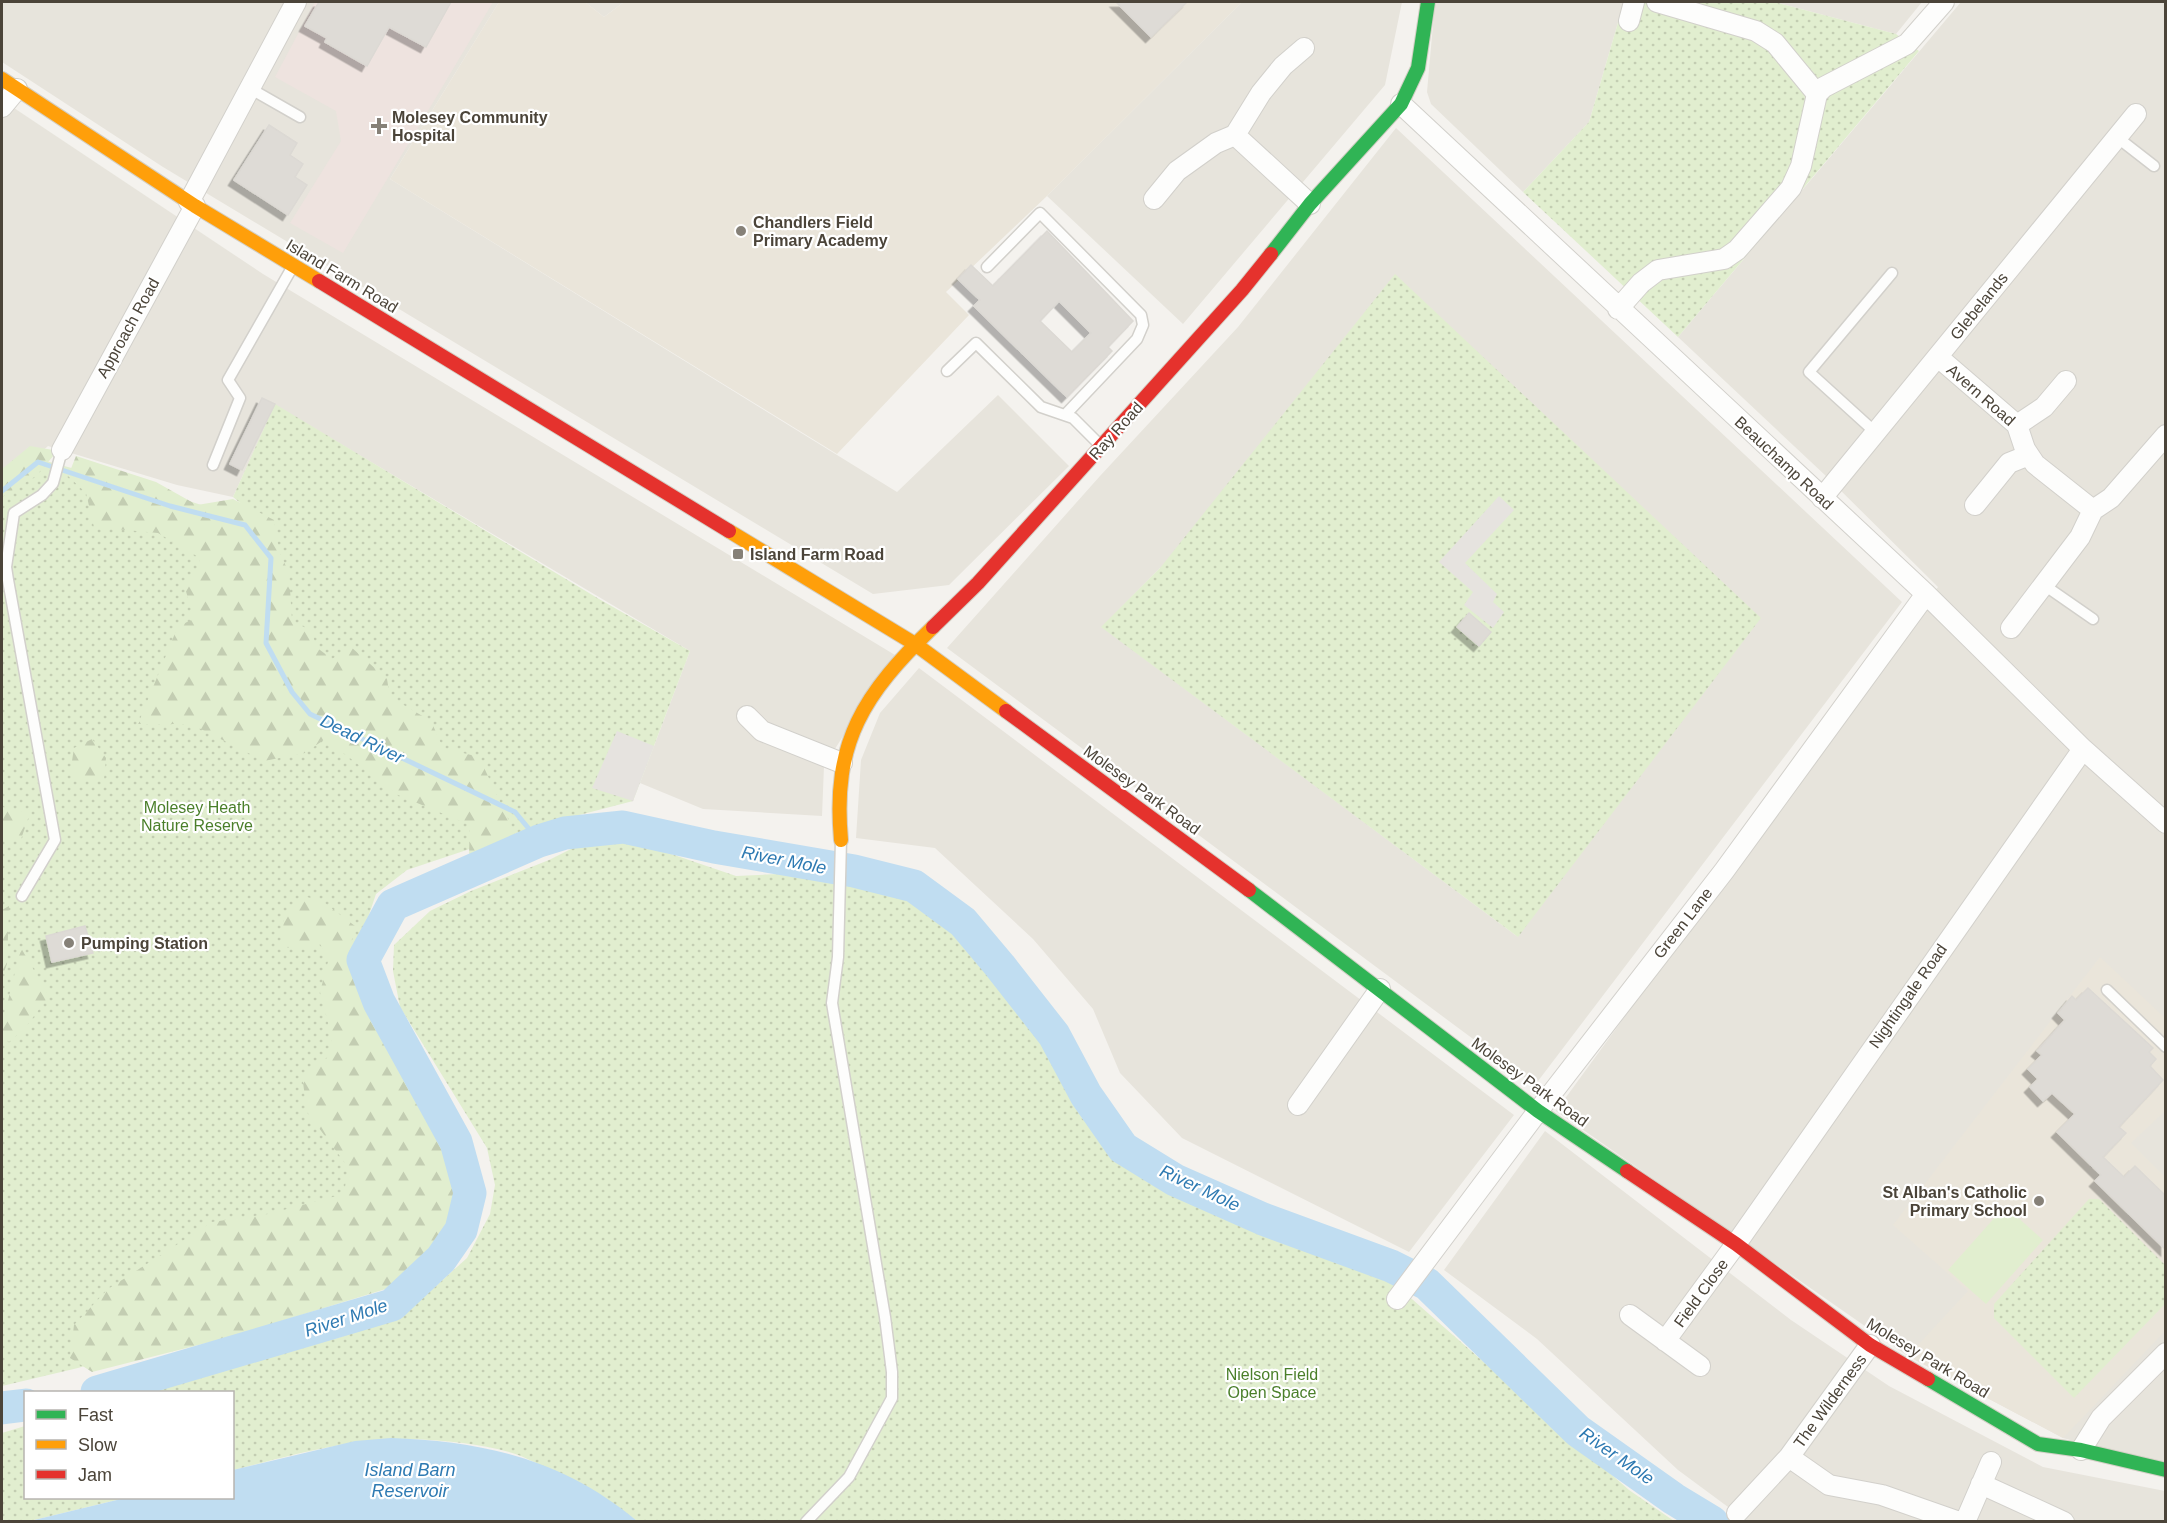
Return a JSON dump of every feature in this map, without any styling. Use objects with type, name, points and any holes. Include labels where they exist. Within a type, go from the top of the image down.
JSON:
[{"type":"street","name":"Approach Road","points":[[60,453],[296,2]]},
{"type":"street","name":"Ray Road","points":[[841,840],[838,806],[842,763],[859,717],[874,693],[915,644],[978,583],[1242,290],[1310,204],[1401,104],[1418,68],[1428,2]]},
{"type":"street","points":[[1629,21],[1634,2]]},
{"type":"street","points":[[1657,2],[1756,31],[1775,44],[1817,94]]},
{"type":"street","points":[[1618,309],[1641,283],[1658,270],[1724,259],[1737,250],[1791,188],[1801,166],[1817,94],[1824,87],[1907,44],[1944,2]]},
{"type":"street","points":[[1154,199],[1177,171],[1216,143],[1234,135],[1261,93],[1283,66],[1304,48]]},
{"type":"street","points":[[2,107],[9,84]]},
{"type":"street","name":"Island Farm Road","points":[[9,84],[192,204],[915,644]]},
{"type":"street","name":"Beauchamp Road","points":[[1401,104],[1523,215],[1618,309],[1926,594],[2083,749],[2162,814]]},
{"type":"street","name":"Glebelands","points":[[1822,498],[2136,114]]},
{"type":"street","points":[[1234,135],[1310,204]]},
{"type":"street","name":"Avern Road","points":[[1938,357],[2017,425],[2028,455],[2035,464],[2093,510]]},
{"type":"street","points":[[2017,425],[2044,407],[2066,381]]},
{"type":"street","points":[[2011,628],[2080,537],[2093,510],[2111,498],[2162,444]]},
{"type":"street","points":[[1975,505],[2009,463],[2028,455]]},
{"type":"street","name":"Green Lane","points":[[1400,1296],[1434,1247],[1724,871],[1926,594]]},
{"type":"street","name":"Molesey Park Road","points":[[915,644],[1179,837],[1538,1111],[1736,1244],[1870,1345],[2038,1444],[2081,1450],[2166,1470]]},
{"type":"street","points":[[747,716],[762,731],[842,763]]},
{"type":"street","name":"Nightingale Road","points":[[1736,1244],[2083,749]]},
{"type":"street","points":[[1298,1105],[1380,989]]},
{"type":"street","name":"Field Close","points":[[1665,1341],[1736,1244]]},
{"type":"street","name":"Field Close","points":[[1630,1315],[1700,1366]]},
{"type":"street","name":"The Wilderness","points":[[1733,1517],[1789,1457],[1870,1345]]},
{"type":"street","points":[[2081,1450],[2101,1418],[2166,1353]]},
{"type":"street","name":"The Wilderness","points":[[1789,1457],[1829,1485],[1882,1495],[1959,1521]]},
{"type":"street","points":[[1965,1521],[1991,1462]]},
{"type":"street","points":[[1981,1485],[2064,1521]]},
{"type":"lane","points":[[249,88],[300,117]]},
{"type":"lane","points":[[2118,138],[2154,166]]},
{"type":"lane","points":[[987,267],[1040,213],[1141,315],[1143,325],[1137,339],[1065,415]]},
{"type":"lane","points":[[213,465],[240,398],[228,380],[293,265]]},
{"type":"lane","points":[[1875,432],[1809,372],[1892,273]]},
{"type":"lane","points":[[947,371],[976,343],[1041,407],[1072,418],[1101,447]]},
{"type":"lane","points":[[22,896],[55,840],[6,567],[14,513],[42,495],[53,483],[60,453]]},
{"type":"lane","points":[[2044,585],[2093,620]]},
{"type":"lane","points":[[806,1521],[849,1477],[892,1398],[892,1372],[885,1317],[832,1003],[838,957],[841,840]]},
{"type":"lane","points":[[2107,990],[2166,1047]]},
{"type":"shaded area","points":[[2,2],[499,2],[390,179],[897,492],[998,395],[1069,466],[949,585],[873,594],[163,167],[2,62]]},
{"type":"shaded area","name":"Molesey Community Hospital","points":[[315,2],[319,2],[306,26],[327,38],[325,43],[367,65],[368,15],[426,47],[451,2],[493,2],[343,253],[290,223],[341,141],[336,111],[275,77]]},
{"type":"shaded area","name":"Chandlers Field Primary Academy","points":[[499,2],[585,2],[604,17],[624,2],[1116,2],[1151,37],[1187,2],[1242,2],[1047,196],[946,292],[969,315],[837,454],[390,179]]},
{"type":"shaded area","points":[[585,2],[624,2],[604,17]]},
{"type":"shaded area","points":[[1242,2],[1402,2],[1385,85],[1183,324],[1047,196]]},
{"type":"shaded area","points":[[1435,2],[1624,2],[1589,122],[1523,192],[1431,104],[1427,92]]},
{"type":"shaded area","points":[[1774,2],[1922,2],[1896,34]]},
{"type":"shaded area","points":[[1961,2],[2165,2],[2165,1465],[2063,1438],[1908,1356],[1556,1111],[1938,587],[1826,476],[1678,337]]},
{"type":"shaded area","points":[[2,100],[263,274],[895,655],[824,766],[822,816],[703,809],[640,783],[690,651],[275,405],[233,497],[177,485],[48,446],[2,487]]},
{"type":"shaded area","points":[[1396,128],[1902,602],[1535,1085],[947,648],[1100,476],[1238,327]],"holes":[[[1160,568],[1518,937],[1102,627]]]},
{"type":"shaded area","points":[[1499,496],[1514,510],[1465,563],[1497,594],[1493,602],[1504,612],[1493,628],[1464,605],[1473,592],[1439,562]]},
{"type":"shaded area","points":[[919,668],[1514,1115],[1409,1252],[1182,1138],[1120,1073],[1093,1009],[1033,939],[935,848],[856,838],[861,760],[880,713]]},
{"type":"shaded area","points":[[617,731],[654,746],[633,801],[592,788]]},
{"type":"shaded area","name":"St Alban's Catholic Primary School","points":[[2100,957],[2165,1018],[2165,1111],[2131,1143],[2165,1177],[2165,1331],[2063,1438],[1908,1356],[1968,1291],[1893,1225]]},
{"type":"shaded area","points":[[1545,1131],[1791,1320],[1889,1386],[2043,1467],[2165,1491],[2165,1521],[1747,1521],[1678,1470],[1537,1339],[1444,1270]]},
{"type":"green space","points":[[1624,2],[1774,2],[1896,34],[1919,51],[1678,337],[1523,192],[1589,122]]},
{"type":"green space","points":[[1395,274],[1761,618],[1518,937],[1101,627],[1160,568]]},
{"type":"green space","name":"Molesey Heath Nature Reserve","points":[[275,404],[599,599],[690,651],[633,801],[541,825],[407,870],[376,894],[355,956],[366,1023],[432,1169],[204,1329],[78,1368],[2,1386],[2,487],[35,458],[174,496],[271,528],[233,497]]},
{"type":"green space","points":[[30,446],[53,450],[55,454],[36,476],[2,497],[2,469]]},
{"type":"green space","points":[[76,456],[156,482],[197,505],[233,499],[274,520],[279,551],[289,573],[292,621],[312,631],[316,647],[332,659],[351,647],[387,679],[390,697],[431,721],[443,748],[479,757],[517,838],[469,854],[470,825],[398,795],[325,739],[305,753],[264,761],[191,724],[138,724],[178,626],[194,619],[183,581],[197,574],[200,558],[158,533],[94,527],[86,493],[68,476]]},
{"type":"green space","points":[[92,739],[106,758],[104,779],[78,781],[70,774],[74,748]]},
{"type":"green space","points":[[2,807],[30,813],[20,842],[2,838]]},
{"type":"green space","name":"Nielson Field Open Space","points":[[612,838],[636,842],[736,876],[798,873],[902,897],[943,923],[983,963],[1039,1032],[1082,1118],[1137,1175],[1192,1194],[1279,1236],[1385,1280],[1404,1292],[1629,1490],[1674,1521],[637,1521],[574,1483],[521,1456],[507,1451],[463,1443],[402,1439],[346,1444],[234,1470],[234,1391],[135,1391],[225,1369],[286,1347],[338,1338],[388,1318],[427,1294],[467,1258],[490,1214],[495,1185],[487,1148],[400,1007],[393,971],[394,945],[430,911],[581,844]]},
{"type":"green space","points":[[303,896],[322,901],[355,926],[349,952],[385,1042],[445,1139],[459,1204],[437,1250],[389,1288],[226,1338],[92,1372],[70,1358],[74,1325],[108,1289],[212,1222],[268,1214],[344,1194],[348,1167],[307,1112],[302,1075],[327,1058],[332,1038],[320,992],[329,958],[318,941],[309,950],[282,947],[284,915]]},
{"type":"green space","points":[[9,906],[7,964],[2,977],[2,910]]},
{"type":"green space","points":[[21,948],[49,996],[25,1028],[9,1042],[2,1036],[2,1025]]},
{"type":"green space","points":[[2089,1199],[2099,1199],[2165,1265],[2165,1304],[2074,1398],[1994,1318],[1994,1304]]},
{"type":"green space","points":[[2005,1206],[2043,1240],[1986,1304],[1948,1270]]},
{"type":"green space","points":[[24,1426],[24,1499],[121,1499],[30,1521],[2,1521],[2,1433]]},
{"type":"water","name":"Island Barn Reservoir","points":[[391,1438],[425,1440],[490,1449],[522,1458],[581,1483],[637,1521],[30,1521],[121,1499],[234,1499],[234,1470],[355,1441]]},
{"type":"building","points":[[319,2],[451,2],[426,47],[389,27],[367,66],[325,42],[327,38],[305,26]]},
{"type":"building","points":[[1116,2],[1187,2],[1151,37]]},
{"type":"building","points":[[269,125],[297,143],[290,155],[303,164],[295,177],[307,185],[288,215],[234,180]]},
{"type":"building","points":[[1047,231],[1133,321],[1108,347],[1112,351],[1067,397],[974,306],[980,300],[958,279],[971,265],[993,286]],"holes":[[[1059,301],[1091,333],[1072,352],[1040,321]]]},
{"type":"building","points":[[262,398],[275,404],[242,470],[230,464]]},
{"type":"building","points":[[1469,613],[1491,632],[1479,646],[1457,627]]},
{"type":"building","name":"Pumping Station","points":[[85,926],[93,953],[52,962],[46,936]]},
{"type":"building","points":[[2088,988],[2153,1048],[2149,1052],[2156,1059],[2150,1066],[2163,1080],[2119,1127],[2126,1133],[2103,1157],[2124,1177],[2135,1166],[2166,1196],[2166,1250],[2095,1181],[2101,1175],[2057,1132],[2075,1114],[2052,1093],[2043,1101],[2030,1087],[2038,1079],[2028,1069],[2042,1055],[2037,1051],[2065,1020],[2058,1013],[2072,996],[2076,1000]]},
{"type":"waterway","name":"Dead River","points":[[2,491],[38,462],[170,506],[245,525],[271,558],[266,643],[292,692],[310,714],[515,812],[539,841]]},
{"type":"waterway","name":"River Mole","points":[[100,1391],[392,1305],[441,1259],[461,1230],[470,1193],[456,1142],[379,1002],[363,960],[393,905],[539,841],[565,833],[623,827],[714,847],[854,871],[914,886],[963,922],[1000,966],[1054,1035],[1086,1095],[1123,1148],[1175,1180],[1263,1219],[1391,1266],[1427,1284],[1578,1431],[1674,1499],[1712,1522]]},
{"type":"waterway","name":"River Mole","points":[[2,1408],[24,1405]]},
{"type":"traffic: fast","points":[[1271,254],[1310,204],[1401,104],[1418,68],[1428,2]]},
{"type":"traffic: fast","points":[[1249,890],[1538,1111],[1627,1171]]},
{"type":"traffic: fast","points":[[1928,1379],[2038,1444],[2081,1450],[2166,1470]]},
{"type":"traffic: slow","points":[[2,79],[195,206],[319,281]]},
{"type":"traffic: slow","points":[[729,531],[915,644],[1006,711]]},
{"type":"traffic: slow","points":[[841,840],[842,774],[848,747],[858,722],[871,698],[888,675],[933,627]]},
{"type":"traffic: jam","points":[[933,627],[978,583],[1242,290],[1271,254]]},
{"type":"traffic: jam","points":[[319,281],[729,531]]},
{"type":"traffic: jam","points":[[1006,711],[1249,890]]},
{"type":"traffic: jam","points":[[1627,1171],[1736,1244],[1870,1345],[1928,1379]]},
{"type":"place","name":"Molesey Community Hospital","points":[[379,126]]},
{"type":"place","name":"Chandlers Field Primary Academy","points":[[741,231]]},
{"type":"place","name":"Island Farm Road","points":[[738,554]]},
{"type":"place","name":"Pumping Station","points":[[69,943]]},
{"type":"place","name":"St Alban's Catholic Primary School","points":[[2039,1201]]}]
